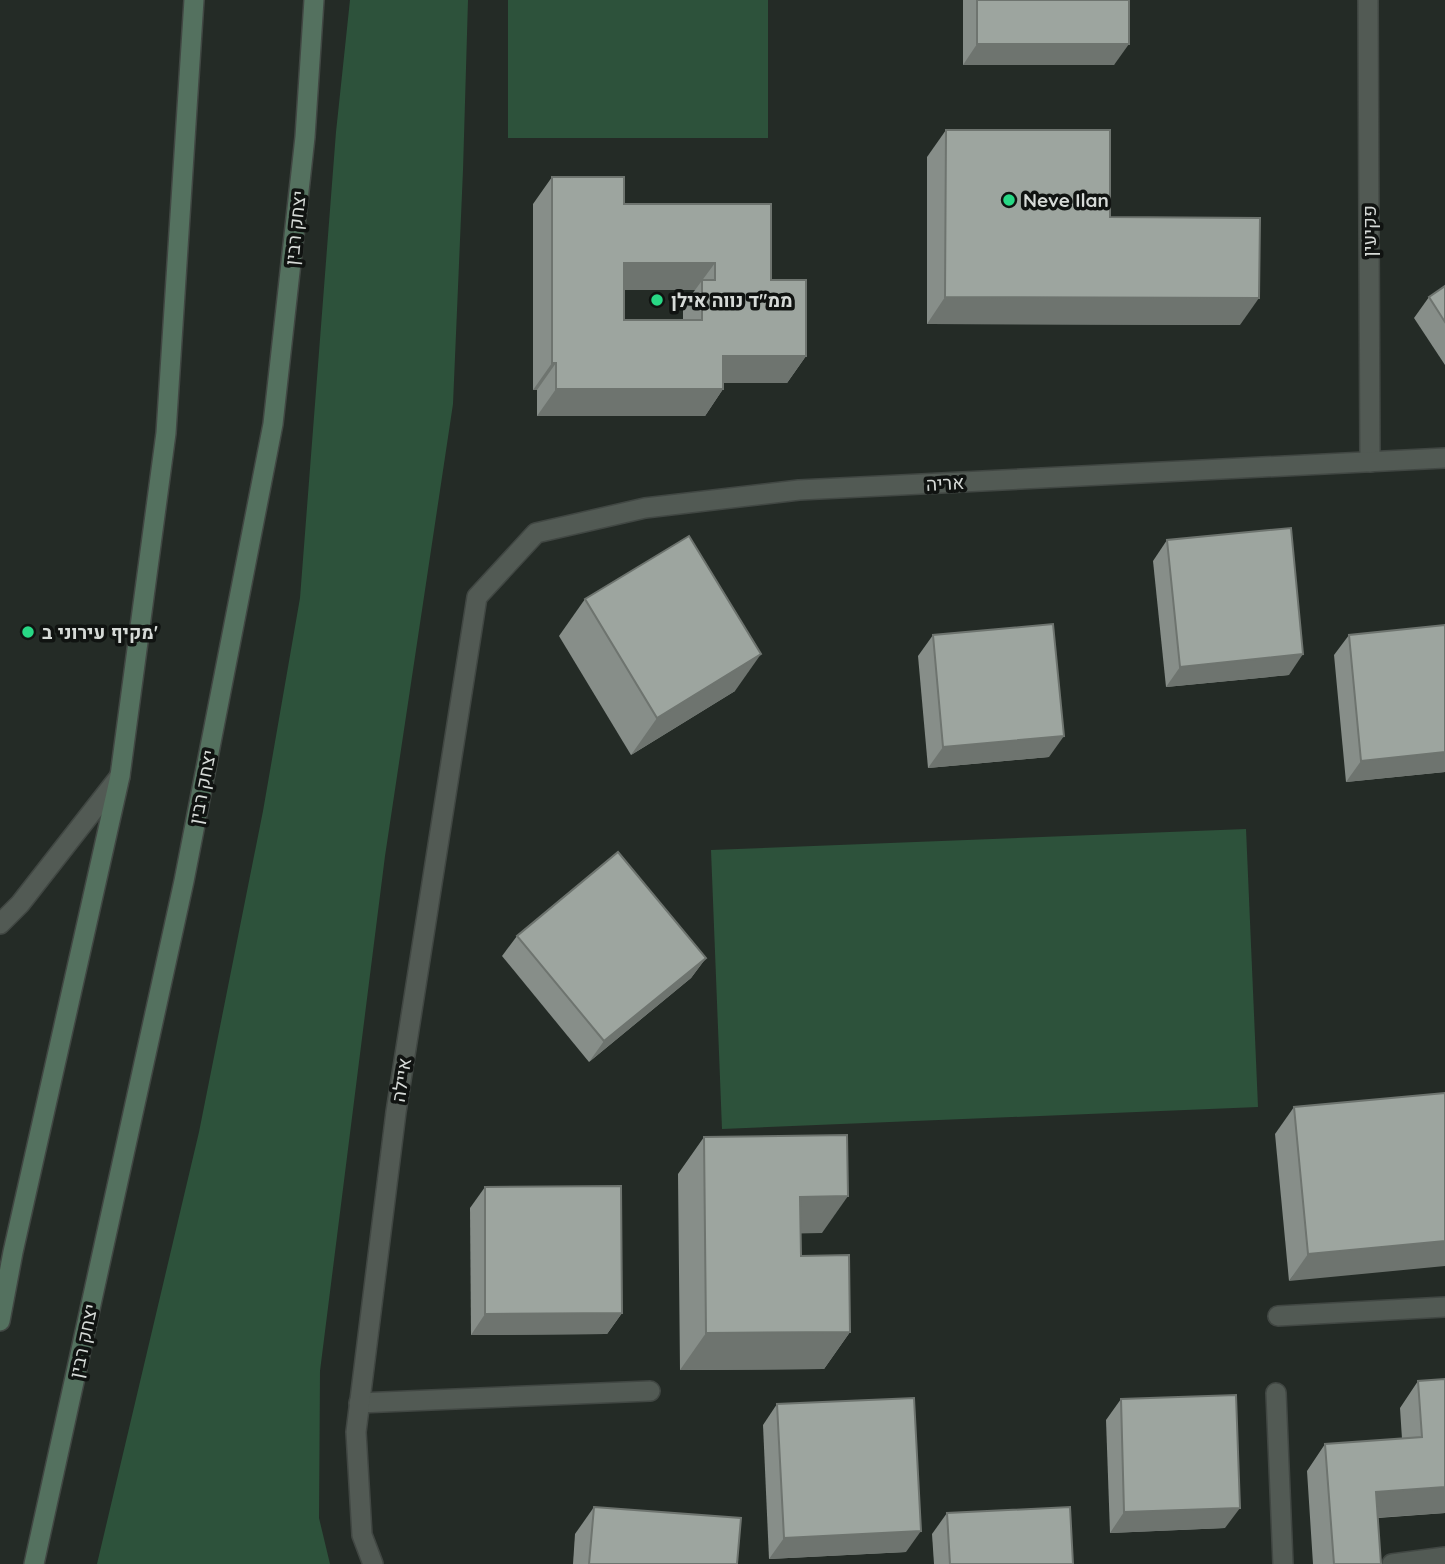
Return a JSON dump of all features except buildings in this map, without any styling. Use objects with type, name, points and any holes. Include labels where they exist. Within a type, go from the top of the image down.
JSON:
[{"type":"main road","points":[[0,1321],[120,776],[166,433],[194,0]]},
{"type":"main road","name":"יצחק רבין","points":[[34,1564],[184,881],[273,424],[305,137],[314,0]]},
{"type":"main road","points":[[43,1564],[46,1511]]},
{"type":"street","name":"פקיעין","points":[[1368,0],[1370,463]]},
{"type":"street","name":"אריה","points":[[477,597],[536,533],[645,508],[799,489],[1445,458]]},
{"type":"street","name":"איילה","points":[[373,1564],[362,1535],[356,1432],[359,1403],[396,1112],[477,597]]},
{"type":"street","points":[[0,924],[20,904],[120,776]]},
{"type":"street","points":[[1278,1316],[1445,1307]]},
{"type":"street","points":[[359,1403],[650,1391]]},
{"type":"street","points":[[1276,1393],[1283,1564]]},
{"type":"street","points":[[1392,1564],[1445,1557]]},
{"type":"green space","points":[[350,0],[468,0],[453,404],[385,856],[320,1371],[319,1518],[330,1564],[97,1564],[199,1132],[263,811],[300,598],[336,132]]},
{"type":"green space","points":[[508,0],[768,0],[768,138],[508,138]]},
{"type":"green space","points":[[1246,829],[1258,1107],[722,1129],[711,850]]},
{"type":"place","name":"Neve Ilan","points":[[1009,200]]},
{"type":"place","name":"ממ\"ד נווה אילן","points":[[657,300]]},
{"type":"place","name":"מקיף עירוני ב'","points":[[28,632]]}]
